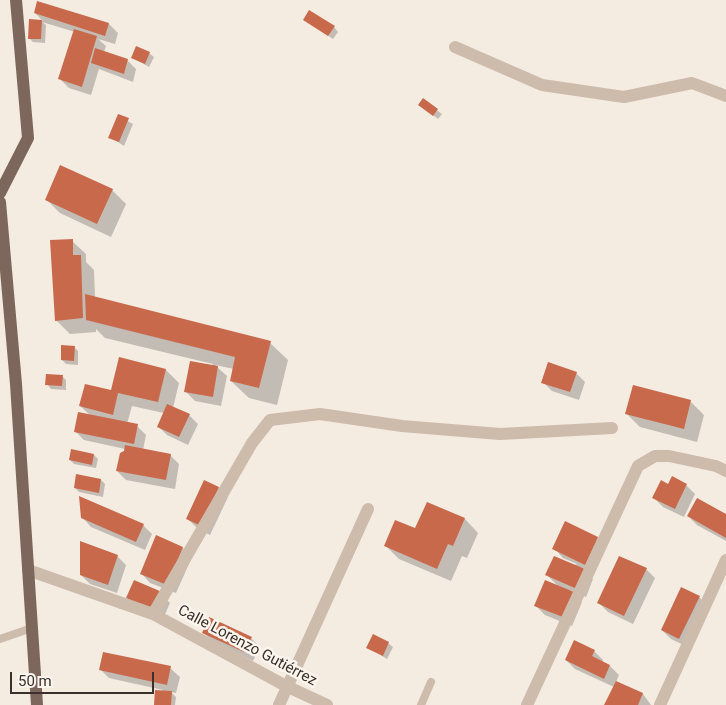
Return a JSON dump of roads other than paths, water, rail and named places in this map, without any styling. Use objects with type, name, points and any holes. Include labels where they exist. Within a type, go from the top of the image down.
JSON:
[{"type":"main road","points":[[0,193],[28,138],[16,0]]},
{"type":"main road","points":[[0,202],[17,394],[37,705]]},
{"type":"street","points":[[455,47],[542,85],[624,97],[692,82],[726,96]]},
{"type":"street","points":[[153,614],[252,443],[270,420],[320,414],[402,426],[500,434],[612,428]]},
{"type":"street","points":[[527,705],[638,466],[655,456],[669,456],[716,466],[726,471]]},
{"type":"street","points":[[279,705],[368,509]]},
{"type":"street","points":[[660,705],[726,560]]},
{"type":"street","name":"Calle Lorenzo Gutiérrez","points":[[28,570],[153,614],[286,686],[327,705]]},
{"type":"lane","points":[[0,640],[32,628]]},
{"type":"lane","points":[[421,705],[431,682]]}]
